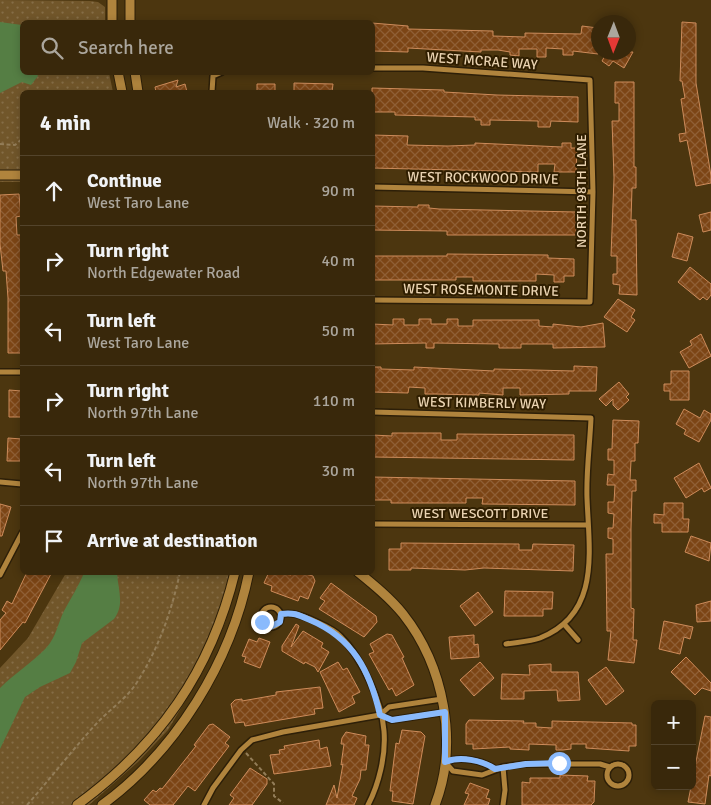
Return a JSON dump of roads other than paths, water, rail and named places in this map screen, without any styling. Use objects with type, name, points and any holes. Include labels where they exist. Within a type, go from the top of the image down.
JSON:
[{"type":"street","points":[[112,0],[112,20]]},
{"type":"street","points":[[130,0],[130,20]]},
{"type":"street","name":"WEST MCRAE WAY","points":[[375,68],[423,68],[590,80]]},
{"type":"street","points":[[119,75],[122,90]]},
{"type":"street","points":[[135,75],[138,90]]},
{"type":"street","points":[[212,90],[213,76],[215,75]]},
{"type":"street","name":"NORTH 98TH LANE","points":[[590,80],[593,192],[590,302]]},
{"type":"street","points":[[0,176],[20,175]]},
{"type":"street","name":"WEST ROCKWOOD DRIVE","points":[[375,187],[593,192]]},
{"type":"street","name":"WEST ROSEMONTE DRIVE","points":[[375,300],[590,302]]},
{"type":"street","points":[[0,372],[20,372]]},
{"type":"street","name":"WEST KIMBERLY WAY","points":[[375,412],[591,418],[587,496],[588,525]]},
{"type":"street","points":[[0,482],[20,484]]},
{"type":"street","name":"WEST WESCOTT DRIVE","points":[[375,524],[588,525]]},
{"type":"street","points":[[506,644],[538,638],[564,624],[586,593],[589,566],[588,525]]},
{"type":"street","points":[[0,575],[20,537]]},
{"type":"street","points":[[77,805],[124,767],[152,740],[184,695],[209,650],[220,623],[234,575]]},
{"type":"street","points":[[102,805],[134,778],[163,749],[197,701],[214,671],[232,626],[247,575]]},
{"type":"street","points":[[362,575],[383,592],[403,614],[422,643],[442,699],[445,712],[445,762],[435,805]]},
{"type":"street","points":[[267,607],[274,607],[281,614],[280,622],[276,626],[266,626],[261,620],[262,611],[267,607]]},
{"type":"street","points":[[281,614],[292,612],[326,626],[339,635],[360,662],[374,692],[384,731],[382,766],[368,805]]},
{"type":"street","points":[[564,624],[578,640]]},
{"type":"street","points":[[204,805],[213,788],[252,740],[276,733],[380,715],[389,707],[442,699]]},
{"type":"street","points":[[380,715],[392,720],[445,712]]},
{"type":"street","points":[[445,762],[455,758],[487,764],[495,769]]},
{"type":"street","points":[[445,762],[453,771],[482,775],[503,767],[559,763],[600,764],[610,767],[617,764],[625,767],[628,773],[626,782],[618,786],[610,784],[607,774],[610,767]]},
{"type":"street","points":[[503,767],[505,790],[503,805]]}]
